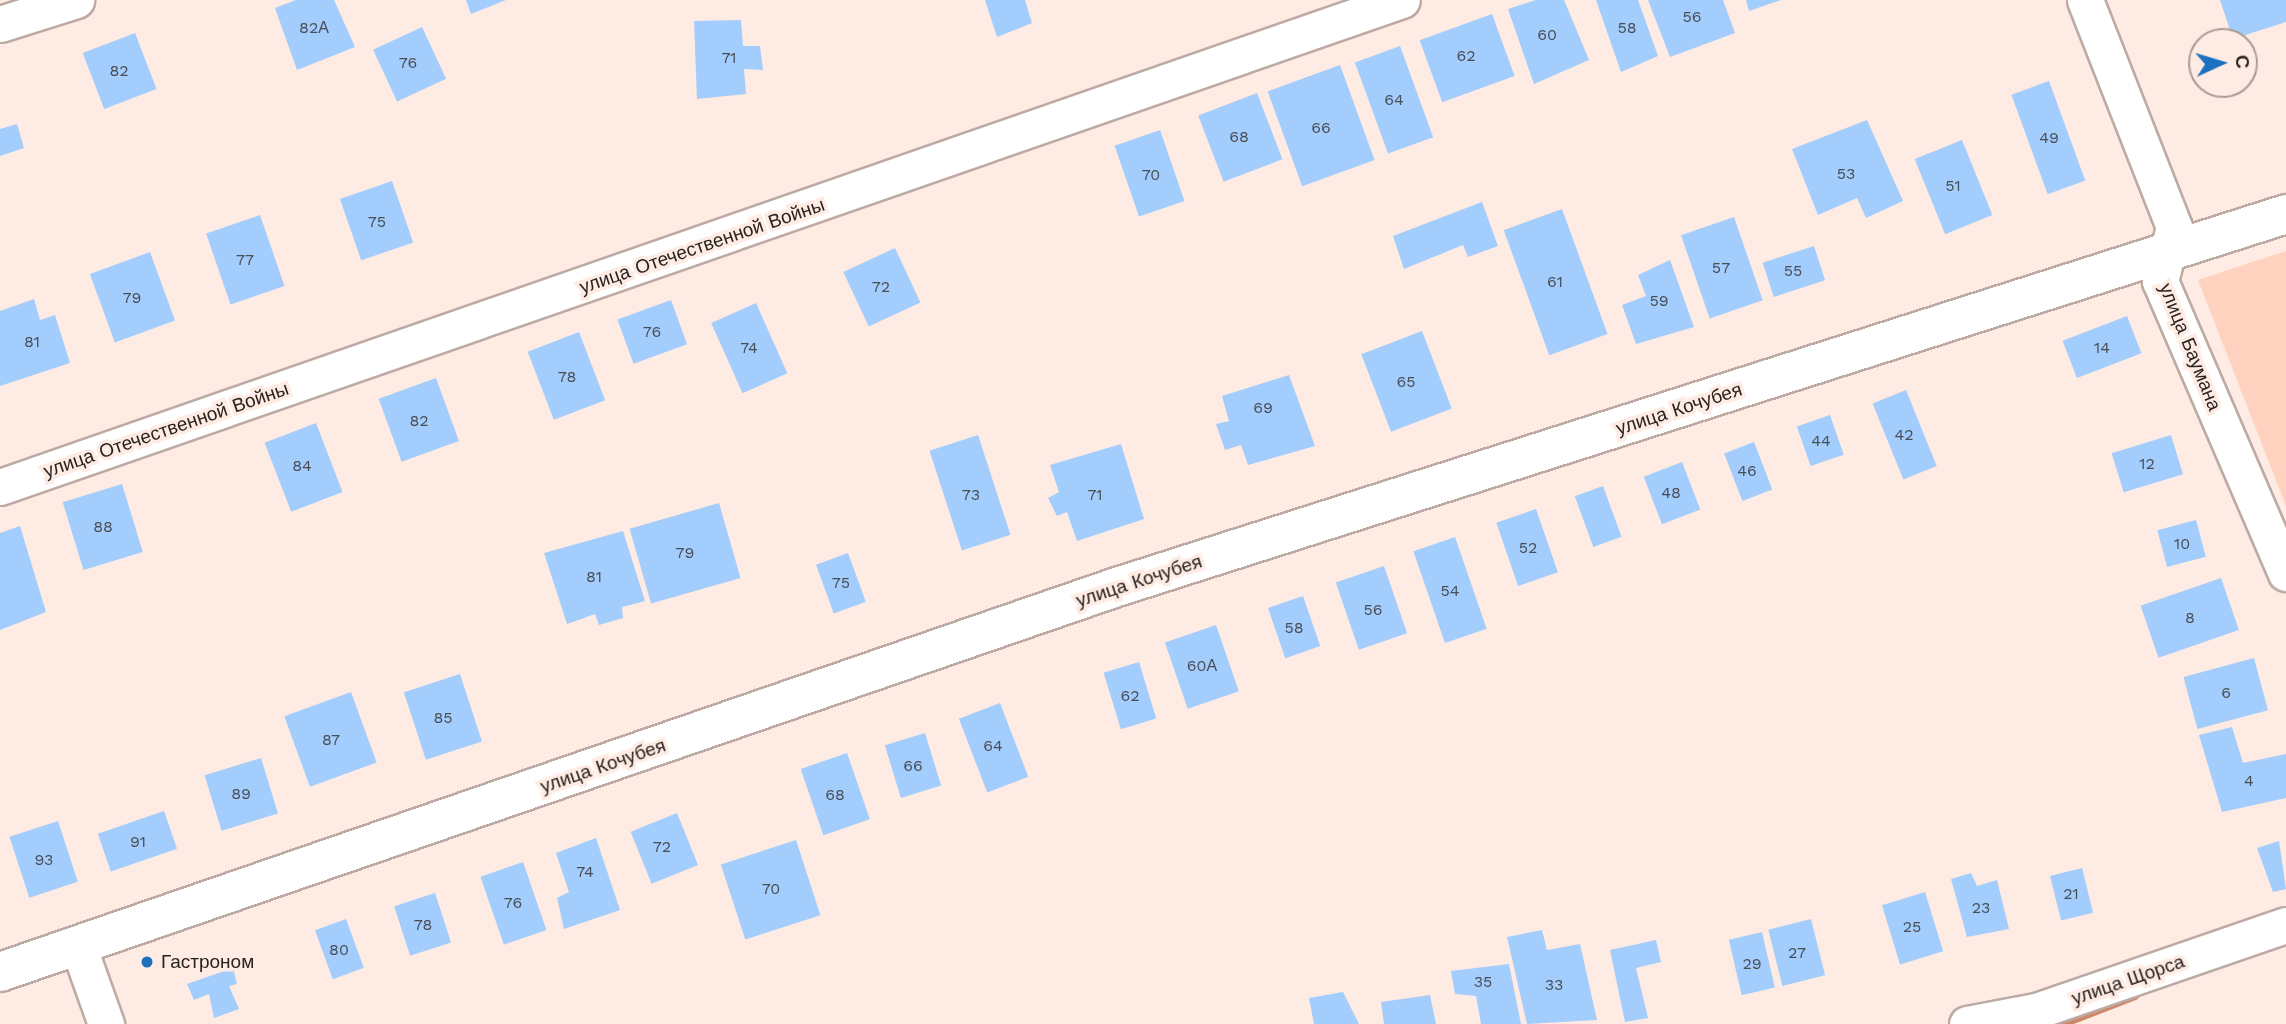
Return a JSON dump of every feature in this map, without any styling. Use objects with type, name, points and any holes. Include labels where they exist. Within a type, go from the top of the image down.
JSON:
[{"type":"main road","name":"улица Кочубея","points":[[0,972],[79,948],[1121,586],[2286,215]]},
{"type":"street","points":[[0,24],[76,0]]},
{"type":"street","name":"улица Отечественной Войны","points":[[0,487],[1402,0]]},
{"type":"street","name":"улица Баумана","points":[[2085,0],[2174,227],[2170,254],[2160,281],[2286,573]]},
{"type":"street","name":"улица Щорса","points":[[1967,1024],[2036,1011],[2286,925]]},
{"type":"street","points":[[79,948],[106,1024]]},
{"type":"shaded area","points":[[2286,251],[2286,506],[2198,280]]},
{"type":"building","points":[[296,0],[334,0],[355,47],[297,70],[275,8]]},
{"type":"building","points":[[466,0],[506,0],[471,14]]},
{"type":"building","points":[[985,0],[1025,0],[1032,23],[997,37]]},
{"type":"building","points":[[1536,0],[1564,0],[1589,60],[1534,84],[1508,9]]},
{"type":"building","points":[[1596,0],[1638,0],[1658,56],[1621,72]]},
{"type":"building","points":[[1648,0],[1723,0],[1735,33],[1670,57]]},
{"type":"building","points":[[1746,0],[1781,0],[1749,11]]},
{"type":"building","points":[[2220,0],[2286,0],[2286,22],[2258,31],[2258,28],[2229,28]]},
{"type":"building","points":[[1492,14],[1515,76],[1442,102],[1420,40]]},
{"type":"building","points":[[741,20],[743,46],[760,46],[763,70],[744,69],[746,94],[697,99],[694,21]]},
{"type":"building","points":[[422,27],[446,79],[397,101],[373,50]]},
{"type":"building","points":[[135,33],[157,89],[104,109],[83,53]]},
{"type":"building","points":[[1400,46],[1433,137],[1388,154],[1355,62]]},
{"type":"building","points":[[1340,65],[1375,160],[1302,186],[1268,91]]},
{"type":"building","points":[[2049,81],[2085,181],[2048,194],[2011,95]]},
{"type":"building","points":[[1257,93],[1282,159],[1224,182],[1198,116]]},
{"type":"building","points":[[1867,120],[1903,201],[1866,218],[1857,198],[1818,215],[1792,149]]},
{"type":"building","points":[[17,124],[24,148],[0,156],[0,129]]},
{"type":"building","points":[[1160,130],[1184,201],[1139,217],[1115,146]]},
{"type":"building","points":[[1962,140],[1992,215],[1945,234],[1915,159]]},
{"type":"building","points":[[392,181],[413,242],[361,260],[340,199]]},
{"type":"building","points":[[1482,202],[1498,246],[1468,257],[1463,245],[1404,269],[1393,236]]},
{"type":"building","points":[[1562,209],[1607,334],[1549,355],[1504,230]]},
{"type":"building","points":[[260,215],[284,286],[231,304],[206,234]]},
{"type":"building","points":[[1734,217],[1763,300],[1710,318],[1681,235]]},
{"type":"building","points":[[1814,246],[1825,280],[1774,297],[1763,263]]},
{"type":"building","points":[[895,248],[920,302],[869,326],[843,272]]},
{"type":"building","points":[[150,252],[175,321],[115,342],[90,274]]},
{"type":"building","points":[[1670,260],[1694,327],[1636,344],[1622,305],[1646,296],[1638,275]]},
{"type":"building","points":[[34,299],[40,320],[55,315],[70,363],[0,386],[0,311]]},
{"type":"building","points":[[671,300],[687,344],[634,364],[617,319]]},
{"type":"building","points":[[756,303],[787,373],[743,393],[711,323]]},
{"type":"building","points":[[2127,316],[2141,353],[2077,378],[2063,341]]},
{"type":"building","points":[[1422,331],[1452,408],[1391,432],[1361,354]]},
{"type":"building","points":[[579,332],[605,400],[554,420],[528,352]]},
{"type":"building","points":[[1289,375],[1315,446],[1248,465],[1241,445],[1225,450],[1216,424],[1229,421],[1222,396]]},
{"type":"building","points":[[436,378],[459,441],[402,462],[379,399]]},
{"type":"building","points":[[1906,390],[1937,466],[1903,480],[1873,403]]},
{"type":"building","points":[[1830,415],[1844,455],[1811,466],[1797,426]]},
{"type":"building","points":[[316,423],[343,492],[291,512],[265,443]]},
{"type":"building","points":[[978,435],[1010,535],[962,551],[929,451]]},
{"type":"building","points":[[2171,435],[2183,474],[2124,492],[2112,453]]},
{"type":"building","points":[[1754,442],[1772,490],[1742,501],[1724,453]]},
{"type":"building","points":[[1121,444],[1144,519],[1077,541],[1067,512],[1057,516],[1048,498],[1059,492],[1050,465]]},
{"type":"building","points":[[1682,462],[1700,510],[1662,524],[1644,477]]},
{"type":"building","points":[[122,484],[143,552],[83,570],[63,502]]},
{"type":"building","points":[[1603,486],[1621,537],[1593,547],[1575,496]]},
{"type":"building","points":[[719,503],[740,578],[651,604],[630,529]]},
{"type":"building","points":[[1536,509],[1558,572],[1518,586],[1496,523]]},
{"type":"building","points":[[2196,520],[2206,557],[2167,567],[2157,530]]},
{"type":"building","points":[[20,526],[46,612],[0,630],[0,533]]},
{"type":"building","points":[[623,531],[645,601],[622,607],[623,618],[599,625],[595,614],[567,624],[544,553]]},
{"type":"building","points":[[1455,537],[1487,629],[1445,643],[1413,551]]},
{"type":"building","points":[[848,553],[866,602],[834,613],[816,565]]},
{"type":"building","points":[[1384,566],[1407,633],[1359,650],[1336,583]]},
{"type":"building","points":[[2221,578],[2239,630],[2159,658],[2141,606]]},
{"type":"building","points":[[1303,596],[1320,646],[1285,658],[1268,608]]},
{"type":"building","points":[[1216,625],[1239,691],[1188,709],[1165,643]]},
{"type":"building","points":[[2254,658],[2268,710],[2197,729],[2183,677]]},
{"type":"building","points":[[1139,662],[1156,718],[1121,729],[1104,673]]},
{"type":"building","points":[[460,674],[482,742],[426,760],[404,692]]},
{"type":"building","points":[[351,692],[377,762],[310,787],[284,716]]},
{"type":"building","points":[[1000,703],[1028,777],[987,793],[959,719]]},
{"type":"building","points":[[2232,727],[2243,763],[2286,754],[2286,798],[2222,812],[2199,735]]},
{"type":"building","points":[[925,733],[941,786],[901,798],[885,745]]},
{"type":"building","points":[[847,753],[870,819],[823,835],[801,769]]},
{"type":"building","points":[[261,758],[278,813],[222,831],[205,775]]},
{"type":"building","points":[[164,811],[177,849],[111,872],[98,834]]},
{"type":"building","points":[[677,813],[698,865],[652,884],[631,832]]},
{"type":"building","points":[[58,821],[78,882],[29,898],[9,837]]},
{"type":"building","points":[[596,838],[620,910],[564,929],[557,898],[569,892],[556,853]]},
{"type":"building","points":[[796,840],[820,915],[745,940],[721,864]]},
{"type":"building","points":[[2279,841],[2286,889],[2273,892],[2257,848]]},
{"type":"building","points":[[523,862],[546,930],[504,945],[480,877]]},
{"type":"building","points":[[2082,868],[2093,913],[2061,921],[2050,876]]},
{"type":"building","points":[[1971,873],[1977,886],[1997,880],[2009,929],[1967,937],[1951,879]]},
{"type":"building","points":[[1925,892],[1943,951],[1900,964],[1882,905]]},
{"type":"building","points":[[435,893],[451,942],[410,956],[394,906]]},
{"type":"building","points":[[346,919],[364,968],[333,979],[315,930]]},
{"type":"building","points":[[1811,919],[1825,975],[1782,986],[1768,930]]},
{"type":"building","points":[[1542,930],[1547,950],[1580,944],[1597,1020],[1527,1024],[1507,937]]},
{"type":"building","points":[[1762,932],[1775,988],[1742,995],[1729,940]]},
{"type":"building","points":[[1656,940],[1661,962],[1636,968],[1648,1018],[1625,1022],[1610,950]]},
{"type":"building","points":[[1509,964],[1521,1024],[1481,1024],[1476,996],[1455,994],[1451,971]]},
{"type":"building","points":[[233,968],[237,984],[229,986],[239,1009],[214,1018],[209,994],[194,1000],[187,984]]},
{"type":"building","points":[[1343,992],[1359,1024],[1314,1024],[1309,998]]},
{"type":"building","points":[[1430,995],[1436,1024],[1384,1024],[1381,1002]]},
{"type":"waterway","points":[[2060,1024],[2135,995]]},
{"type":"place","name":"Гастроном","points":[[147,962]]}]
